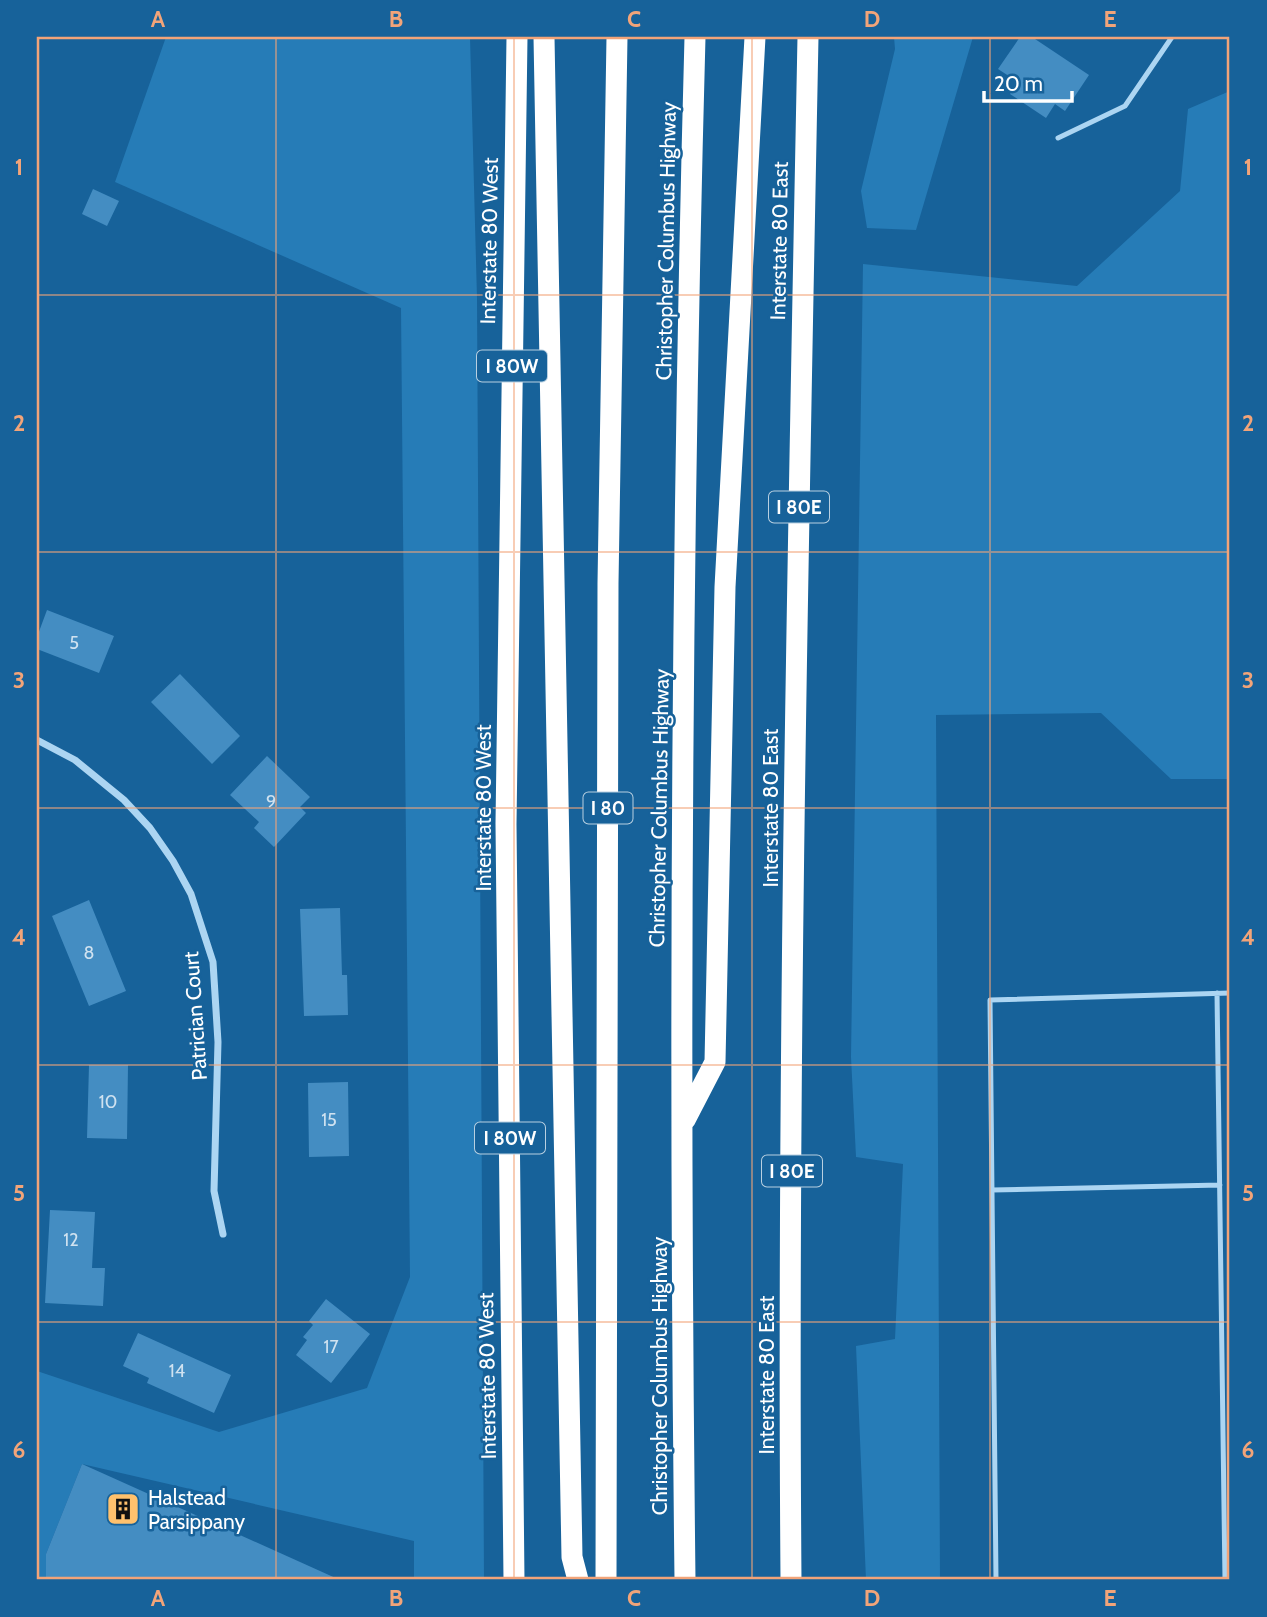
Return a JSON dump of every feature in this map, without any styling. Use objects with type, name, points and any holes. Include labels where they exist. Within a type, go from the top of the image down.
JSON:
[{"type":"highway","name":"Interstate 80 West","points":[[514,1580],[506,824],[517,37]]},
{"type":"highway","points":[[544,37],[572,1557],[578,1580]]},
{"type":"highway","name":"I 80","points":[[606,1580],[608,583],[617,37]]},
{"type":"highway","name":"Christopher Columbus Highway","points":[[685,1580],[682,1125],[688,322],[695,37]]},
{"type":"highway","points":[[682,1125],[715,1062],[725,587],[755,37]]},
{"type":"highway","name":"Interstate 80 East","points":[[791,1580],[795,704],[808,37]]},
{"type":"street","name":"Patrician Court","points":[[37,740],[75,760],[124,800],[150,828],[173,861],[191,894],[213,962],[218,1042],[214,1191],[223,1234]]},
{"type":"lane","points":[[1058,138],[1125,106],[1172,37]]},
{"type":"lane","points":[[1217,993],[1225,1580]]},
{"type":"lane","points":[[996,1580],[990,1000],[1230,993]]},
{"type":"lane","points":[[992,1191],[1220,1185]]},
{"type":"shaded area","points":[[166,37],[470,37],[477,298],[484,1580],[414,1580],[414,1541],[82,1464],[46,1554],[46,1580],[37,1580],[37,1371],[219,1432],[367,1388],[410,1277],[401,308],[115,182]]},
{"type":"shaded area","points":[[894,37],[973,37],[916,230],[867,228],[861,191],[895,49]]},
{"type":"shaded area","points":[[1230,91],[1230,779],[1171,779],[1101,713],[936,715],[940,1580],[866,1580],[856,1346],[895,1339],[903,1164],[856,1157],[851,1057],[863,264],[1077,286],[1180,191],[1188,109]]},
{"type":"building","points":[[1020,37],[1032,37],[1089,75],[1065,111],[1055,104],[1046,118],[1010,94],[1018,82],[998,69]]},
{"type":"building","points":[[93,189],[119,201],[107,226],[82,214]]},
{"type":"building","points":[[47,610],[114,636],[99,673],[37,649],[37,637]]},
{"type":"building","points":[[180,674],[240,736],[212,764],[151,702]]},
{"type":"building","points":[[267,756],[310,797],[300,807],[306,813],[274,847],[254,828],[259,822],[230,795]]},
{"type":"building","points":[[89,900],[126,991],[89,1006],[52,916]]},
{"type":"building","points":[[340,908],[342,975],[347,975],[348,1015],[304,1016],[300,909]]},
{"type":"building","points":[[89,1065],[128,1065],[127,1139],[87,1138]]},
{"type":"building","points":[[348,1082],[349,1156],[309,1157],[308,1083]]},
{"type":"building","points":[[50,1210],[95,1212],[92,1268],[105,1268],[103,1306],[45,1303]]},
{"type":"building","points":[[326,1299],[370,1334],[331,1383],[296,1355],[307,1340],[303,1337],[313,1325],[309,1321]]},
{"type":"building","points":[[138,1333],[231,1375],[214,1413],[147,1383],[149,1378],[123,1366]]},
{"type":"building","name":"Halstead Parsippany","points":[[82,1464],[340,1580],[46,1580],[46,1554]]},
{"type":"place","name":"Halstead Parsippany","points":[[123,1509]]}]
